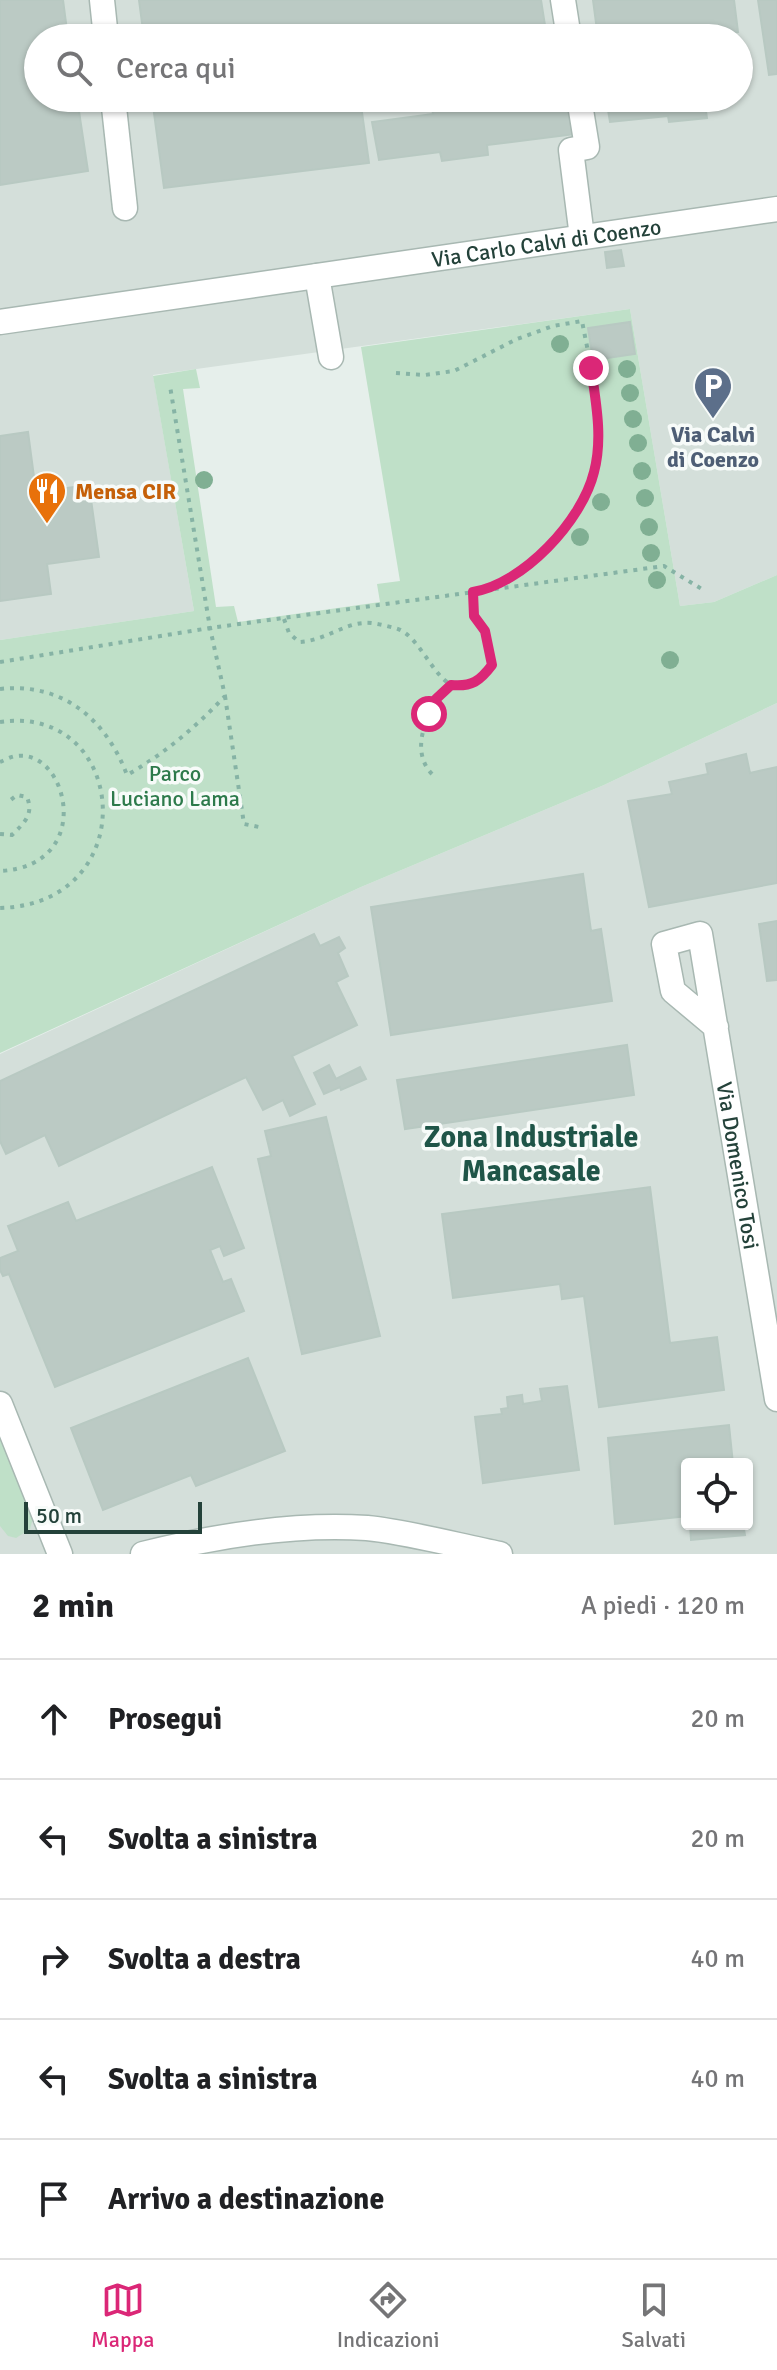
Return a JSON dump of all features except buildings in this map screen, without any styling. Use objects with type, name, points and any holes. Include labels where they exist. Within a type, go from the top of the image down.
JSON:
[{"type":"street","points":[[102,0],[105,24]]},
{"type":"street","points":[[563,0],[567,24]]},
{"type":"street","points":[[115,112],[125,208]]},
{"type":"street","points":[[581,112],[587,147],[571,150],[582,237]]},
{"type":"street","name":"Via Carlo Calvi di Coenzo","points":[[0,322],[777,209]]},
{"type":"street","points":[[317,276],[331,357]]},
{"type":"street","name":"Via Domenico Tosi","points":[[716,1027],[777,1399]]},
{"type":"street","points":[[0,1404],[60,1554]]},
{"type":"street","points":[[143,1554],[223,1538],[298,1529],[354,1528],[368,1528],[500,1554]]},
{"type":"street","points":[[35,1554],[50,1554]]},
{"type":"path","points":[[396,373],[425,375],[454,371],[517,339],[553,326],[582,321],[596,403],[598,436],[595,471],[585,497],[562,532],[514,575],[485,590]]},
{"type":"path","points":[[170,386],[210,628],[225,696],[244,824],[264,828]]},
{"type":"path","points":[[0,662],[210,628],[664,566],[705,591]]},
{"type":"path","points":[[284,619],[289,633],[299,642],[314,641],[365,623],[400,629],[424,652],[434,671],[451,685],[468,687],[481,680],[492,665],[485,631],[474,616],[473,592]]},
{"type":"path","points":[[432,774],[426,768],[421,744],[436,699],[451,685]]},
{"type":"path","points":[[0,689],[22,687],[48,692],[73,704],[95,720],[122,761],[127,775],[174,743],[225,696]]},
{"type":"path","points":[[0,722],[19,719],[45,724],[68,736],[87,757],[100,782],[104,806],[101,838],[86,866],[76,877],[43,902],[0,908]]},
{"type":"path","points":[[0,762],[19,755],[38,761],[54,777],[65,800],[64,825],[54,847],[34,864],[0,871]]},
{"type":"path","points":[[0,834],[12,835],[28,819],[31,807],[27,797],[17,795],[8,802]]},
{"type":"shaded area","points":[[0,0],[777,0],[777,575],[714,602],[680,606],[630,309],[153,375],[194,611],[0,640]]},
{"type":"shaded area","points":[[777,703],[777,1554],[0,1554],[0,1054],[361,887],[604,785]]},
{"type":"green space","name":"Parco Luciano Lama","points":[[630,309],[680,606],[714,602],[777,575],[777,703],[604,785],[361,887],[0,1053],[0,640],[194,611],[153,376],[196,369],[200,388],[183,389],[216,607],[234,606],[238,622],[380,602],[377,584],[400,581],[361,347]]},
{"type":"green space","points":[[0,1431],[33,1518],[30,1529],[16,1538],[8,1536],[0,1526]]},
{"type":"place","name":"Via Calvi di Coenzo","points":[[713,420]]},
{"type":"place","name":"Mensa CIR","points":[[47,525]]},
{"type":"district","name":"Zona Industriale Mancasale","points":[[531,1154]]},
{"type":"route","points":[[429,714],[436,699],[451,685],[468,687],[481,680],[492,665],[485,631],[474,616],[473,592],[485,590],[514,575],[540,554],[562,532],[585,497],[595,471],[598,436],[591,368]]}]
